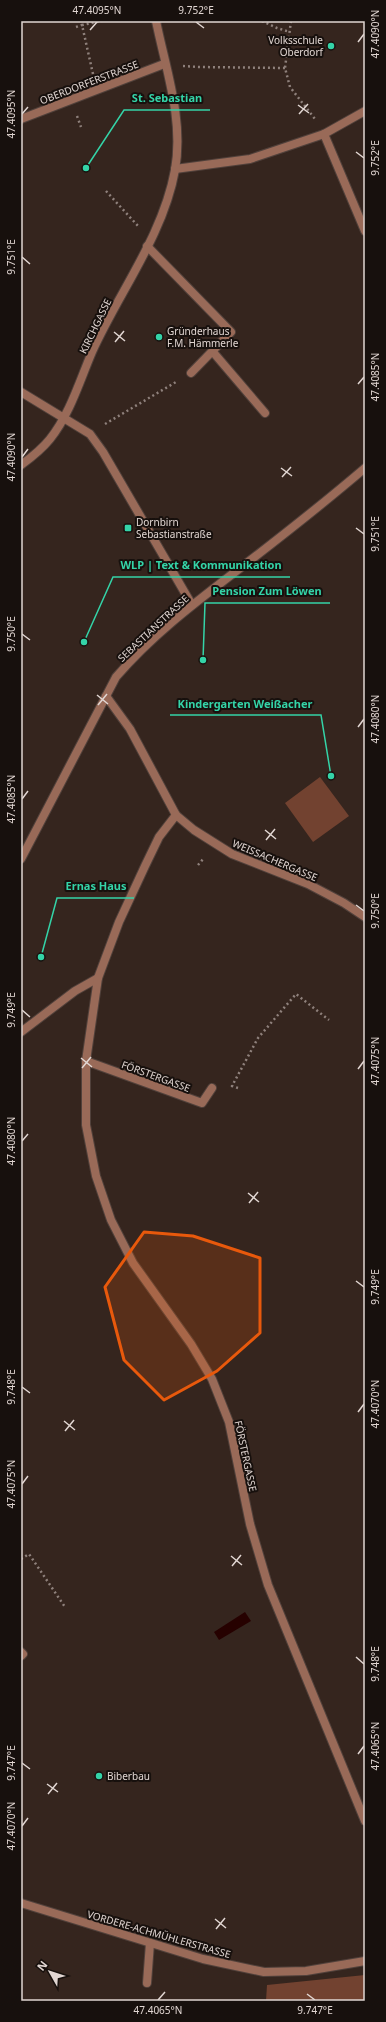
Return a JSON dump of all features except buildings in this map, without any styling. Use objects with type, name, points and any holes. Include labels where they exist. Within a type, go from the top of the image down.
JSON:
[{"type":"street","name":"KIRCHGASSE","points":[[21,465],[37,453],[51,438],[63,418],[93,351],[147,246],[166,204],[175,169],[177,119],[156,21]]},
{"type":"street","name":"OBERDORFERSTRASSE","points":[[21,119],[164,64]]},
{"type":"street","points":[[175,169],[250,159],[324,134],[365,111]]},
{"type":"street","points":[[324,134],[365,231]]},
{"type":"street","points":[[147,246],[231,332],[191,373]]},
{"type":"street","points":[[213,352],[264,413]]},
{"type":"street","points":[[21,392],[90,434],[103,452],[192,605]]},
{"type":"street","name":"SEBASTIANSTRASSE","points":[[21,859],[116,677],[134,656],[192,605],[316,509],[365,468]]},
{"type":"street","name":"WEISSACHERGASSE","points":[[106,696],[130,729],[176,815],[194,830],[232,854],[308,884],[344,903],[365,917]]},
{"type":"street","name":"FÖRSTERGASSE","points":[[176,815],[159,837],[148,858],[119,922],[98,978],[86,1061],[86,1125],[96,1176],[111,1220],[133,1263],[191,1344],[212,1379],[229,1422],[250,1524],[268,1585],[365,1821]]},
{"type":"street","points":[[21,1032],[76,991],[98,978]]},
{"type":"street","name":"FÖRSTERGASSE","points":[[86,1061],[202,1103],[212,1088]]},
{"type":"street","points":[[21,1652],[23,1654],[21,1656]]},
{"type":"street","name":"VORDERE-ACHMÜHLERSTRASSE","points":[[21,1903],[203,1959],[264,1972],[306,1971],[365,1961]]},
{"type":"street","points":[[147,1983],[150,1943]]},
{"type":"path","points":[[76,27],[102,21]]},
{"type":"path","points":[[262,21],[290,32]]},
{"type":"path","points":[[291,21],[285,68],[290,86],[316,120]]},
{"type":"path","points":[[82,26],[93,74]]},
{"type":"path","points":[[181,65],[199,67],[285,68]]},
{"type":"path","points":[[106,191],[140,228]]},
{"type":"path","points":[[104,424],[191,373]]},
{"type":"path","points":[[198,865],[208,855]]},
{"type":"path","points":[[238,1088],[232,1086],[258,1038],[296,994],[329,1020]]},
{"type":"path","points":[[21,1559],[29,1554],[65,1607]]},
{"type":"highlighted area","points":[[144,1232],[193,1236],[260,1258],[260,1333],[217,1371],[164,1400],[124,1360],[105,1287]]},
{"type":"shaded area","points":[[320,777],[349,816],[313,842],[285,803]]},
{"type":"shaded area","points":[[245,1612],[251,1621],[219,1640],[214,1632]]},
{"type":"shaded area","points":[[365,1975],[365,2001],[266,2001],[267,1985]]},
{"type":"place","name":"Volksschule Oberdorf","points":[[331,46]]},
{"type":"place","name":"St. Sebastian","points":[[86,168]]},
{"type":"place","name":"Gründerhaus F.M. Hämmerle","points":[[159,337]]},
{"type":"place","name":"Dornbirn Sebastianstraße","points":[[128,528]]},
{"type":"place","name":"WLP | Text & Kommunikation","points":[[84,642]]},
{"type":"place","name":"Pension Zum Löwen","points":[[203,660]]},
{"type":"place","name":"Kindergarten Weißacher","points":[[331,776]]},
{"type":"place","name":"Ernas Haus","points":[[41,957]]},
{"type":"place","name":"Biberbau","points":[[99,1776]]}]
